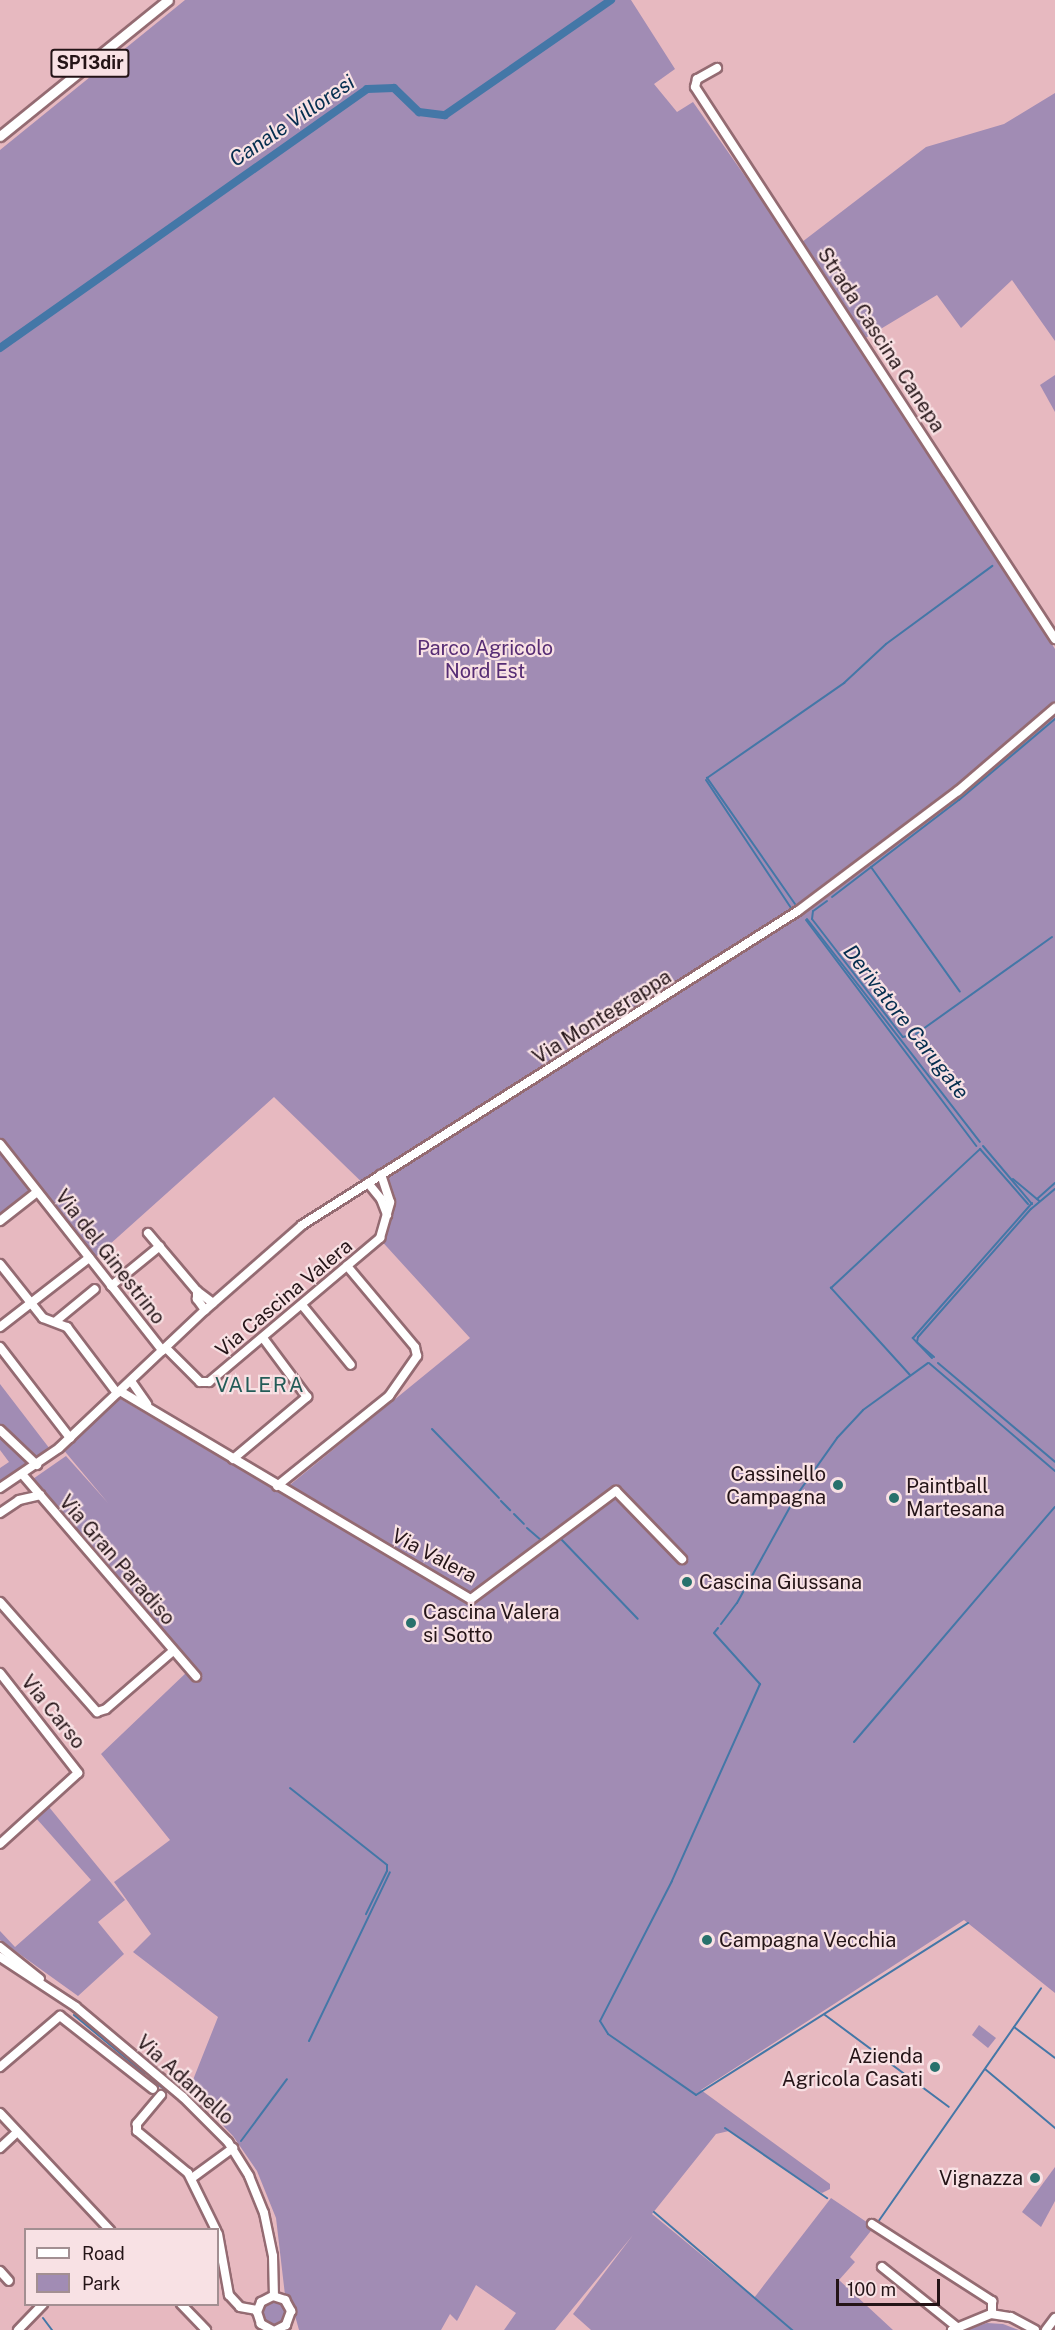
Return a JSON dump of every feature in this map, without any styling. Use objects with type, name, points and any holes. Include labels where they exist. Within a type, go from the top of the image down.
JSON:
[{"type":"main road","name":"SP13dir","points":[[0,135],[168,0]]},
{"type":"street","name":"Strada Cascina Canepa","points":[[717,68],[697,80],[696,87],[1055,639]]},
{"type":"street","name":"Via Montegrappa","points":[[0,1488],[37,1465],[70,1438],[205,1310],[294,1232],[381,1174],[804,906],[958,791],[1055,708]]},
{"type":"street","points":[[0,1144],[37,1192]]},
{"type":"street","points":[[381,1174],[390,1196],[388,1219]]},
{"type":"street","points":[[368,1183],[381,1199],[388,1219]]},
{"type":"street","name":"Via del Ginestrino","points":[[0,1221],[37,1192],[164,1350]]},
{"type":"street","name":"Via Cascina Valera","points":[[164,1350],[204,1384],[263,1338],[380,1238],[388,1219]]},
{"type":"street","points":[[148,1233],[197,1292],[213,1303]]},
{"type":"street","points":[[111,1286],[160,1246]]},
{"type":"street","points":[[0,1327],[89,1258]]},
{"type":"street","points":[[0,1264],[44,1319],[56,1320],[67,1327],[119,1392]]},
{"type":"street","points":[[277,1486],[391,1394],[416,1358],[415,1347],[347,1266]]},
{"type":"street","points":[[56,1320],[95,1289]]},
{"type":"street","points":[[197,1292],[197,1299],[205,1310]]},
{"type":"street","points":[[302,1305],[351,1365]]},
{"type":"street","points":[[233,1459],[307,1397],[263,1338]]},
{"type":"street","points":[[0,1347],[70,1438]]},
{"type":"street","name":"Via Valera","points":[[131,1381],[147,1404]]},
{"type":"street","name":"Via Valera","points":[[119,1392],[147,1404],[277,1486],[471,1599],[616,1491],[682,1559]]},
{"type":"street","points":[[0,1430],[37,1465]]},
{"type":"street","name":"Via Gran Paradiso","points":[[0,1602],[98,1712],[173,1651],[22,1474]]},
{"type":"street","name":"Via Gran Paradiso","points":[[0,1513],[19,1500],[40,1495]]},
{"type":"street","points":[[173,1651],[196,1676]]},
{"type":"street","name":"Via Carso","points":[[0,1673],[78,1773],[0,1844]]},
{"type":"street","name":"Via Adamello","points":[[0,1947],[177,2091],[233,2148],[254,2187],[266,2221],[274,2296]]},
{"type":"street","name":"Via Adamello","points":[[0,1957],[47,1986]]},
{"type":"street","points":[[1,2064],[60,2016],[153,2089]]},
{"type":"street","points":[[161,2095],[137,2124],[137,2131],[192,2178],[216,2228]]},
{"type":"street","points":[[0,2113],[109,2228]]},
{"type":"street","points":[[0,2148],[17,2132]]},
{"type":"street","points":[[192,2178],[233,2148]]},
{"type":"street","points":[[97,2228],[103,2223]]},
{"type":"street","points":[[872,2224],[992,2301],[992,2314]]},
{"type":"street","points":[[219,2240],[229,2295],[238,2306],[257,2310]]},
{"type":"street","points":[[882,2267],[954,2328],[992,2314],[1011,2317],[1035,2330]]},
{"type":"street","points":[[0,2271],[9,2281]]},
{"type":"street","points":[[290,2318],[274,2330],[261,2326],[257,2310],[264,2300],[274,2296],[287,2302],[290,2318],[292,2330]]},
{"type":"street","points":[[18,2330],[41,2306]]},
{"type":"street","points":[[184,2306],[206,2330]]},
{"type":"street","points":[[1046,2330],[1055,2318]]},
{"type":"green space","name":"Parco Agricolo Nord Est","points":[[185,0],[631,0],[675,69],[654,84],[677,112],[693,102],[789,239],[1055,649],[1055,1993],[964,1920],[701,2090],[830,2184],[830,2189],[822,2193],[815,2189],[729,2131],[716,2134],[652,2214],[754,2298],[831,2198],[874,2227],[850,2257],[855,2262],[839,2280],[893,2330],[591,2330],[573,2314],[633,2235],[555,2330],[504,2330],[516,2313],[476,2285],[457,2321],[450,2314],[441,2330],[299,2330],[292,2305],[285,2295],[276,2218],[257,2171],[233,2136],[189,2090],[218,2017],[133,1952],[151,1934],[114,1882],[170,1840],[101,1754],[188,1671],[30,1481],[66,1456],[108,1503],[62,1448],[119,1398],[280,1493],[470,1338],[377,1236],[381,1222],[379,1202],[373,1193],[274,1097],[90,1262],[31,1190],[0,1213],[0,150]]},
{"type":"green space","points":[[1055,93],[1055,341],[1012,280],[961,328],[937,295],[864,339],[802,242],[926,147],[1004,124]]},
{"type":"green space","points":[[1055,375],[1055,412],[1040,385]]},
{"type":"green space","points":[[0,1384],[53,1453],[0,1490],[0,1468],[9,1462],[0,1450]]},
{"type":"green space","points":[[49,1807],[125,1900],[98,1922],[124,1954],[78,1996],[0,1940],[0,1931],[15,1947],[91,1880],[36,1818]]},
{"type":"green space","points":[[979,2025],[996,2038],[988,2048],[972,2035]]},
{"type":"green space","points":[[1055,2167],[1055,2201],[1041,2227],[1022,2212]]},
{"type":"green space","points":[[274,2300],[283,2304],[287,2313],[283,2322],[274,2326],[265,2322],[261,2313],[265,2304]]},
{"type":"green space","points":[[987,2323],[1003,2324],[1019,2330],[966,2330]]},
{"type":"waterway","name":"Canale Villoresi","points":[[0,348],[367,89],[394,88],[419,112],[445,115],[611,0]]},
{"type":"waterway","points":[[795,904],[707,778],[844,683],[886,644],[992,566]]},
{"type":"waterway","points":[[832,897],[959,800],[1055,719]]},
{"type":"waterway","points":[[706,780],[791,908]]},
{"type":"waterway","points":[[871,867],[960,992]]},
{"type":"waterway","name":"Derivatore Carugate","points":[[827,901],[813,911],[812,919],[903,1037],[907,1036]]},
{"type":"waterway","name":"Derivatore Carugate","points":[[807,919],[980,1142]]},
{"type":"waterway","name":"Derivatore Carugate","points":[[806,920],[976,1146]]},
{"type":"waterway","points":[[916,1034],[1052,937]]},
{"type":"waterway","name":"Derivatore Carugate","points":[[983,1146],[1032,1204]]},
{"type":"waterway","points":[[980,1149],[1028,1204]]},
{"type":"waterway","points":[[910,1375],[831,1288],[980,1149]]},
{"type":"waterway","points":[[1013,1179],[1039,1201]]},
{"type":"waterway","points":[[1037,1199],[1055,1183]]},
{"type":"waterway","points":[[934,1357],[917,1342],[918,1337],[1031,1209],[1055,1189]]},
{"type":"waterway","points":[[932,1358],[913,1338],[1032,1203]]},
{"type":"waterway","points":[[721,1624],[737,1603],[796,1496],[837,1438],[863,1410],[928,1363]]},
{"type":"waterway","points":[[929,1363],[1055,1471]]},
{"type":"waterway","points":[[938,1363],[1055,1462]]},
{"type":"waterway","points":[[432,1429],[499,1498]]},
{"type":"waterway","points":[[501,1501],[510,1510]]},
{"type":"waterway","points":[[854,1742],[1055,1507]]},
{"type":"waterway","points":[[514,1514],[524,1524]]},
{"type":"waterway","points":[[527,1528],[541,1540]]},
{"type":"waterway","points":[[552,1545],[560,1538],[638,1619]]},
{"type":"waterway","points":[[718,1628],[714,1633],[760,1684],[672,1881],[600,2021],[608,2034],[696,2095],[968,1923]]},
{"type":"waterway","points":[[290,1788],[387,1865],[387,1871],[366,1914]]},
{"type":"waterway","points":[[309,2041],[390,1872]]},
{"type":"waterway","points":[[878,2222],[1041,1988]]},
{"type":"waterway","points":[[74,2015],[145,2074]]},
{"type":"waterway","points":[[825,2015],[949,2107]]},
{"type":"waterway","points":[[1014,2027],[1055,2058]]},
{"type":"waterway","points":[[985,2069],[1055,2128]]},
{"type":"waterway","points":[[150,2078],[163,2088]]},
{"type":"waterway","points":[[241,2141],[287,2079]]},
{"type":"waterway","points":[[199,2105],[225,2132]]},
{"type":"waterway","points":[[725,2128],[827,2198]]},
{"type":"waterway","points":[[654,2212],[792,2330]]},
{"type":"waterway","points":[[43,2318],[52,2330]]},
{"type":"place","name":"Cassinello Campagna","points":[[838,1485]]},
{"type":"place","name":"Paintball Martesana","points":[[894,1498]]},
{"type":"place","name":"Cascina Giussana","points":[[687,1582]]},
{"type":"place","name":"Cascina Valera si Sotto","points":[[411,1623]]},
{"type":"place","name":"Campagna Vecchia","points":[[707,1940]]},
{"type":"place","name":"Azienda Agricola Casati","points":[[935,2067]]},
{"type":"place","name":"Vignazza","points":[[1035,2178]]},
{"type":"district","name":"VALERA","points":[[260,1385]]}]
